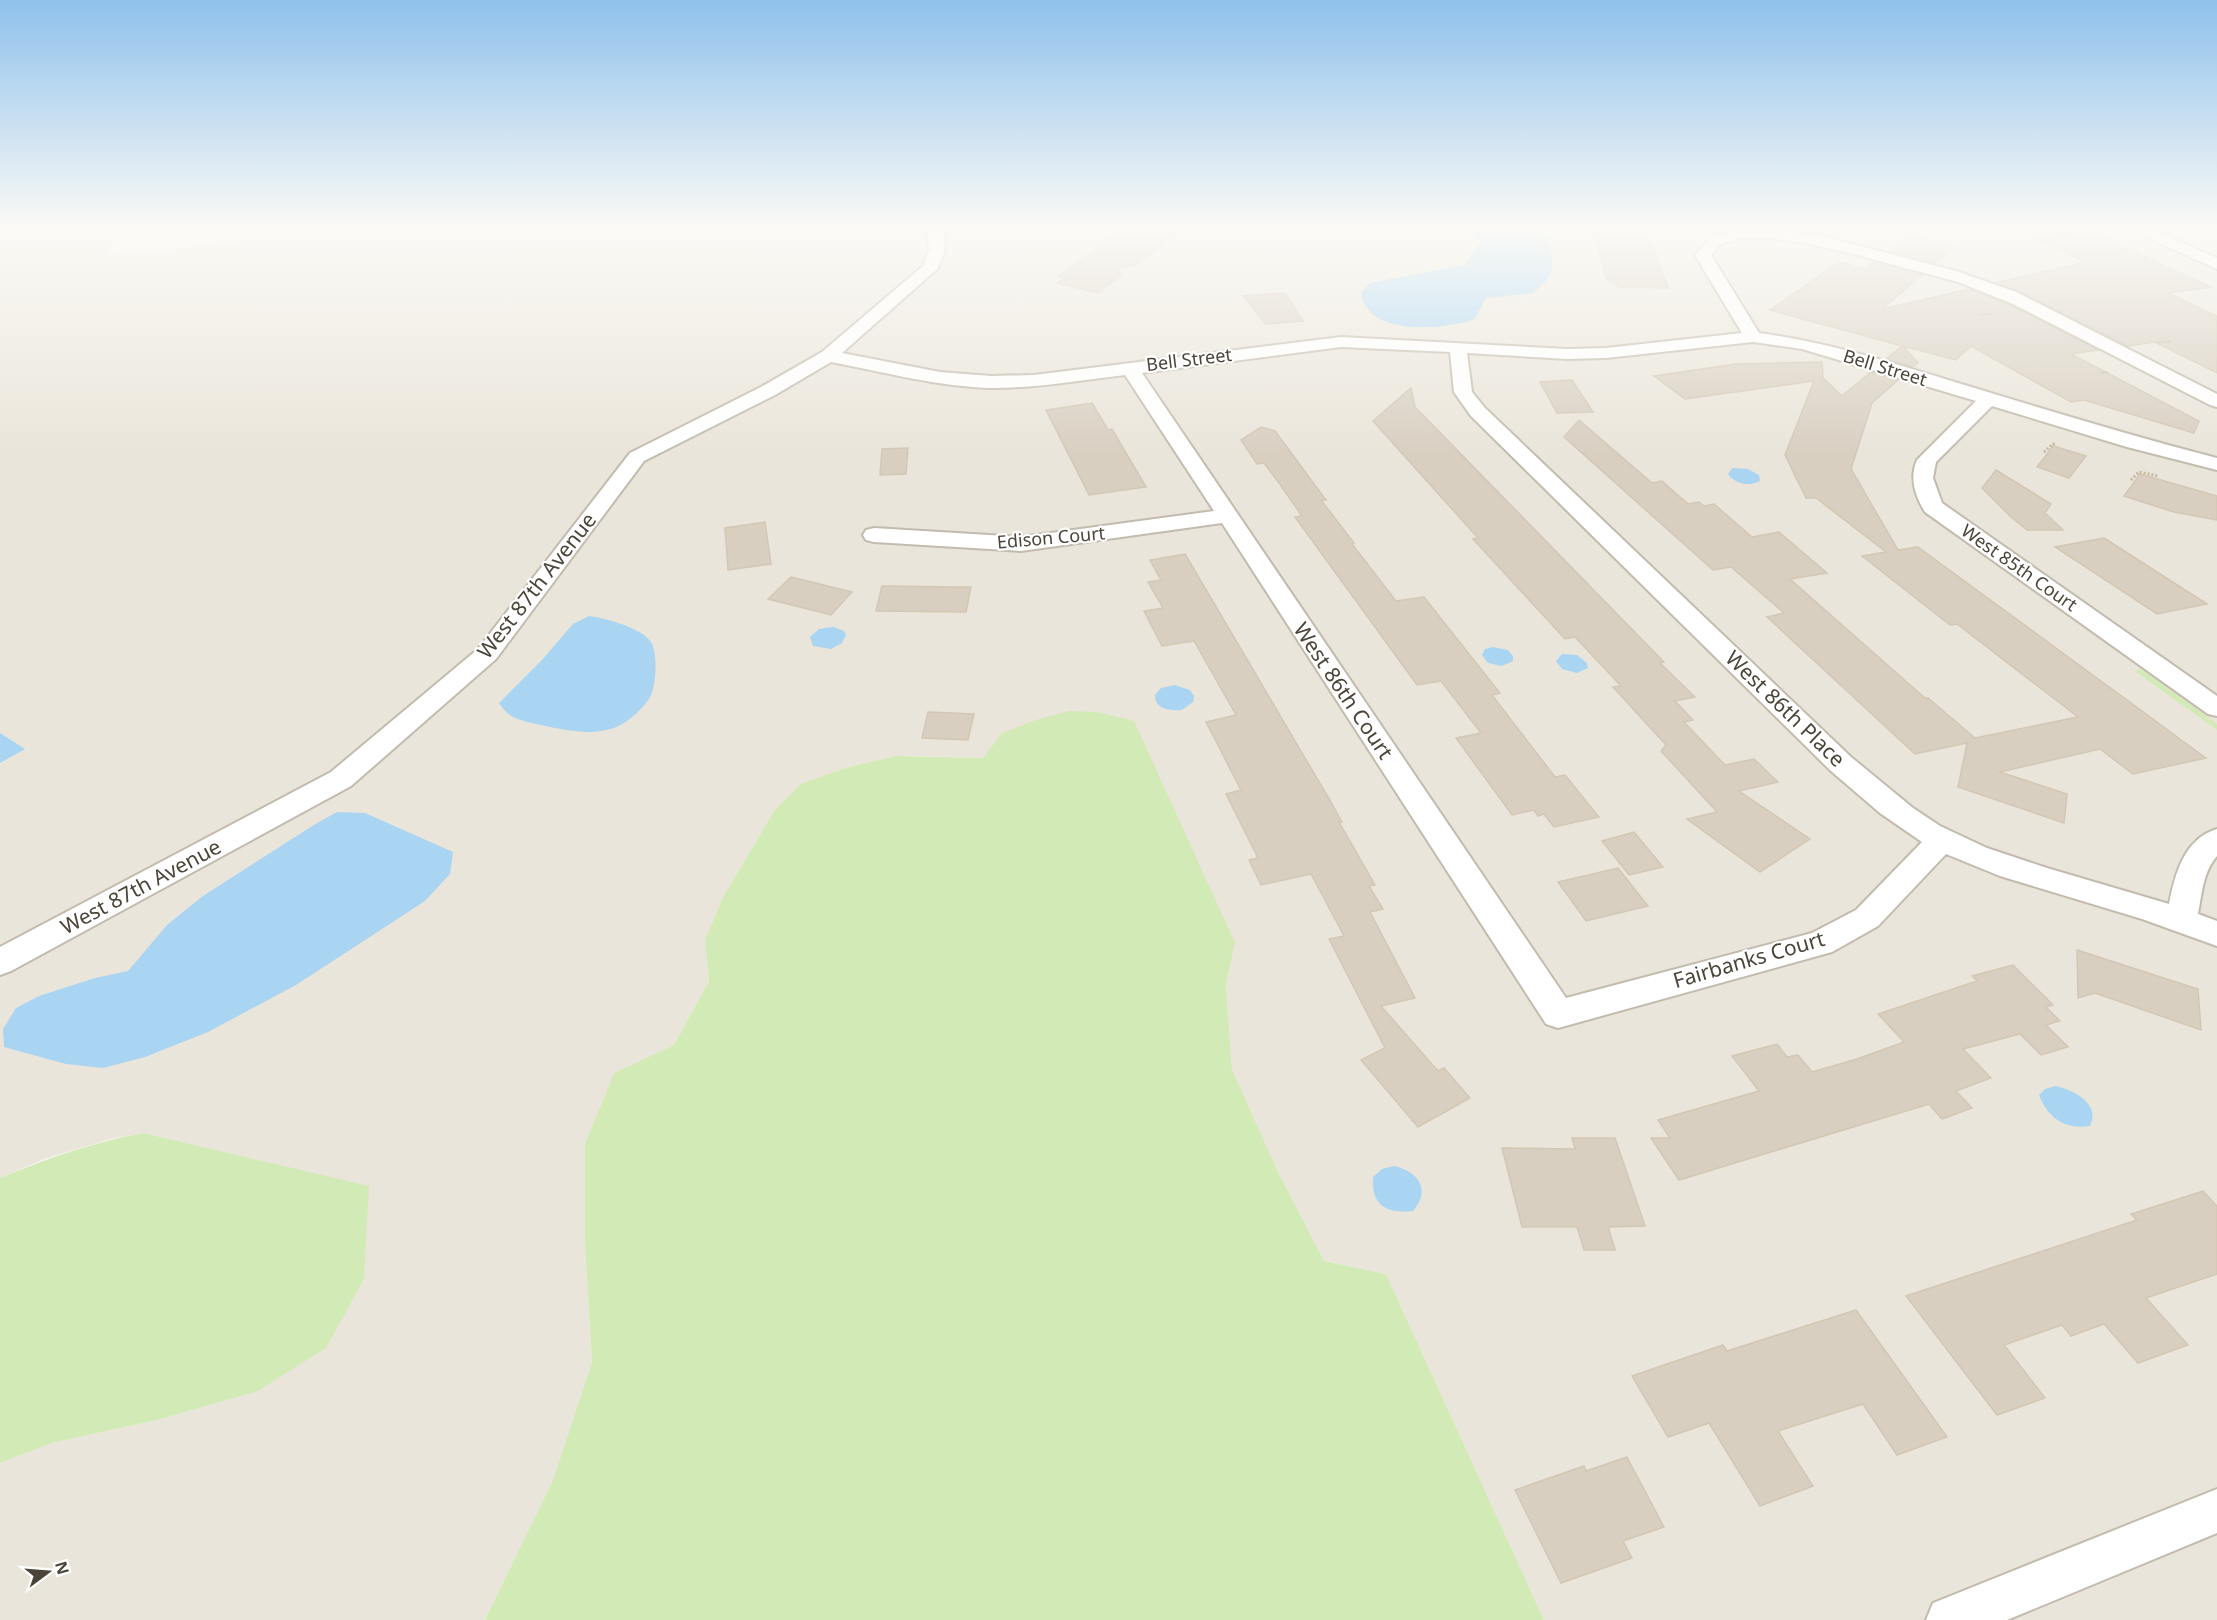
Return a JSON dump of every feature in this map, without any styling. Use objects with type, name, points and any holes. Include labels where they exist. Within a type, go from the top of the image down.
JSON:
[{"type":"street","name":"West 87th Avenue","points":[[0,962],[341,779],[488,654],[637,457],[768,391],[828,356],[889,304]]},
{"type":"street","points":[[1733,304],[1753,337]]},
{"type":"street","points":[[2024,304],[2217,401]]},
{"type":"street","name":"Bell Street","points":[[828,356],[940,378],[991,382],[1034,381],[1341,342],[1393,343],[1538,353],[1602,353],[1753,337],[1815,347],[2134,443],[2217,464]]},
{"type":"street","name":"West 86th Place","points":[[1458,348],[1463,392],[1478,412],[1841,764],[1887,803],[1942,840],[1982,857],[2077,889],[2182,919],[2217,934]]},
{"type":"street","name":"West 86th Court","points":[[1130,368],[1558,1014]]},
{"type":"street","name":"West 85th Court","points":[[1989,399],[1927,460],[1922,471],[1923,488],[1933,507],[2217,708]]},
{"type":"street","name":"Edison Court","points":[[874,535],[1021,544],[1227,516]]},
{"type":"street","name":"Fairbanks Court","points":[[1558,1014],[1821,943],[1867,918],[1942,840]]},
{"type":"street","points":[[2182,919],[2190,870],[2210,844],[2217,840]]},
{"type":"street","points":[[1972,1616],[2217,1511]]},
{"type":"path","points":[[2044,452],[2052,444],[2061,447]]},
{"type":"path","points":[[2131,480],[2139,472],[2158,477]]},
{"type":"shaded area","points":[[0,304],[2217,304],[2217,1620],[1544,1620],[1386,1274],[1324,1261],[1277,1170],[1232,1069],[1226,986],[1235,943],[983,758],[895,756],[845,768],[801,784],[774,811],[722,899],[705,940],[709,981],[674,1045],[614,1073],[585,1144],[585,1241],[592,1362],[553,1480],[485,1620],[0,1620],[0,1463],[52,1443],[157,1420],[256,1392],[369,1187],[143,1133],[110,1139],[44,1159],[0,1178]]},
{"type":"green space","points":[[2141,669],[2217,724],[2217,730],[2135,671]]},
{"type":"green space","points":[[1069,711],[1098,712],[1134,721],[1235,943],[1226,986],[1232,1069],[1277,1170],[1324,1261],[1386,1274],[1544,1620],[485,1620],[553,1480],[592,1362],[585,1241],[585,1144],[614,1073],[674,1045],[709,981],[705,940],[722,899],[774,811],[801,784],[845,768],[895,756],[983,758],[1002,733]]},
{"type":"green space","points":[[143,1133],[369,1186],[364,1279],[326,1348],[256,1392],[157,1420],[52,1443],[0,1463],[0,1178],[70,1152]]},
{"type":"water","points":[[1365,304],[1483,304],[1475,319],[1445,326],[1427,327],[1391,323],[1376,317]]},
{"type":"water","points":[[1732,468],[1748,469],[1759,475],[1760,481],[1751,484],[1738,482],[1728,474]]},
{"type":"water","points":[[589,616],[632,628],[651,642],[655,654],[655,677],[653,690],[644,705],[635,715],[619,726],[596,732],[550,727],[523,721],[507,713],[499,703],[542,660],[573,624]]},
{"type":"water","points":[[834,627],[844,631],[846,635],[842,643],[831,649],[813,646],[810,637],[819,629]]},
{"type":"water","points":[[1493,647],[1508,650],[1513,656],[1513,661],[1502,666],[1488,663],[1482,655],[1485,649]]},
{"type":"water","points":[[1562,654],[1577,655],[1587,663],[1588,668],[1577,673],[1562,669],[1556,661]]},
{"type":"water","points":[[1175,685],[1190,690],[1194,696],[1193,702],[1182,710],[1164,708],[1156,700],[1155,695],[1161,688]]},
{"type":"water","points":[[0,733],[25,749],[0,763]]},
{"type":"water","points":[[337,812],[365,813],[453,852],[450,874],[425,901],[296,985],[208,1032],[145,1057],[103,1068],[66,1064],[4,1047],[3,1029],[16,1008],[39,996],[95,978],[128,971],[167,925],[203,896]]},
{"type":"water","points":[[2055,1086],[2084,1099],[2092,1111],[2090,1126],[2065,1124],[2052,1116],[2039,1095],[2045,1089]]},
{"type":"water","points":[[1394,1166],[1410,1173],[1420,1183],[1421,1196],[1413,1211],[1388,1209],[1382,1206],[1375,1195],[1373,1177],[1382,1169]]},
{"type":"building","points":[[1249,304],[1292,304],[1303,321],[1266,324]]},
{"type":"building","points":[[1779,304],[1888,304],[1882,309],[1905,304],[2006,304],[2098,350],[2071,354],[2199,421],[2194,433],[2084,400],[2071,402],[1971,346],[1956,360],[1903,346],[1918,363],[1913,367],[1886,359],[1902,346],[1770,310]]},
{"type":"building","points":[[2044,304],[2191,304],[2217,316],[2217,373],[2155,342],[2128,346]]},
{"type":"building","points":[[1822,362],[1823,378],[1842,396],[1871,372],[1898,380],[1872,403],[1851,469],[1898,550],[1918,547],[2206,758],[2133,774],[2100,749],[2000,772],[2067,794],[2064,823],[1958,787],[1967,743],[1915,754],[1767,617],[1784,613],[1731,567],[1713,570],[1564,437],[1579,420],[1652,483],[1662,481],[1688,504],[1699,502],[1704,506],[1714,504],[1752,537],[1779,532],[1827,573],[1790,579],[1925,698],[1928,698],[1975,738],[2078,717],[1957,624],[1950,625],[1862,556],[1886,552],[1816,498],[1806,498],[1785,455],[1814,381],[1685,399],[1654,376],[1736,364]]},
{"type":"building","points":[[1572,380],[1593,412],[1557,413],[1540,382]]},
{"type":"building","points":[[1411,388],[1415,407],[1664,662],[1660,663],[1695,697],[1675,701],[1693,720],[1684,722],[1725,765],[1754,759],[1778,782],[1739,791],[1810,839],[1760,872],[1687,819],[1717,812],[1661,751],[1666,745],[1613,687],[1621,686],[1575,637],[1565,639],[1473,539],[1478,538],[1373,421]]},
{"type":"building","points":[[1092,403],[1108,430],[1112,429],[1146,487],[1089,495],[1046,410]]},
{"type":"building","points":[[1261,427],[1275,431],[1326,500],[1321,500],[1354,543],[1352,544],[1396,601],[1424,597],[1500,693],[1492,695],[1555,777],[1565,775],[1599,817],[1554,827],[1544,814],[1538,816],[1534,810],[1512,815],[1456,738],[1481,733],[1441,681],[1417,685],[1295,517],[1302,516],[1279,483],[1264,463],[1257,464],[1241,440]]},
{"type":"building","points":[[2053,446],[2086,456],[2069,478],[2037,467]]},
{"type":"building","points":[[908,448],[906,474],[880,475],[882,449]]},
{"type":"building","points":[[1996,470],[2051,504],[2045,513],[2063,530],[2027,530],[2011,517],[1982,488]]},
{"type":"building","points":[[2140,474],[2217,496],[2217,520],[2174,512],[2124,496]]},
{"type":"building","points":[[765,522],[771,564],[728,570],[725,528]]},
{"type":"building","points":[[2104,538],[2207,604],[2157,614],[2055,547]]},
{"type":"building","points":[[1185,554],[1328,797],[1342,822],[1339,822],[1375,885],[1369,886],[1383,909],[1370,912],[1415,998],[1381,1006],[1438,1071],[1444,1068],[1470,1098],[1418,1127],[1361,1060],[1385,1048],[1329,939],[1344,936],[1311,874],[1261,885],[1249,860],[1258,858],[1226,794],[1241,790],[1206,722],[1236,715],[1194,641],[1162,646],[1144,611],[1163,608],[1148,582],[1161,580],[1150,560]]},
{"type":"building","points":[[791,577],[852,592],[831,615],[768,599]]},
{"type":"building","points":[[882,586],[971,587],[966,612],[876,611]]},
{"type":"building","points":[[928,712],[974,714],[968,740],[922,738]]},
{"type":"building","points":[[1634,832],[1663,867],[1629,875],[1602,841]]},
{"type":"building","points":[[1618,868],[1648,906],[1586,921],[1558,882]]},
{"type":"building","points":[[2077,950],[2198,989],[2201,1030],[2095,993],[2078,998]]},
{"type":"building","points":[[2013,965],[2053,1005],[2046,1007],[2060,1021],[2046,1025],[2068,1047],[2041,1055],[2020,1034],[1963,1049],[1991,1078],[1956,1091],[1972,1108],[1942,1119],[1929,1104],[1679,1180],[1651,1138],[1670,1138],[1658,1120],[1759,1091],[1732,1056],[1777,1044],[1787,1057],[1798,1055],[1812,1072],[1857,1059],[1904,1042],[1878,1014],[1977,981],[1972,976]]},
{"type":"building","points":[[1572,1138],[1615,1138],[1645,1226],[1608,1227],[1615,1250],[1584,1250],[1577,1227],[1522,1227],[1502,1148],[1575,1149]]},
{"type":"building","points":[[2203,1191],[2217,1206],[2217,1274],[2146,1298],[2188,1345],[2138,1363],[2104,1324],[2071,1336],[2062,1325],[2004,1345],[2045,1398],[1997,1415],[1906,1296],[2137,1220],[2131,1214]]},
{"type":"building","points":[[1856,1310],[1947,1437],[1897,1455],[1863,1404],[1778,1431],[1813,1486],[1760,1506],[1709,1423],[1668,1437],[1632,1376],[1723,1345],[1727,1351]]},
{"type":"building","points":[[1627,1457],[1664,1527],[1623,1541],[1632,1558],[1561,1583],[1515,1490],[1584,1466],[1586,1471]]}]
